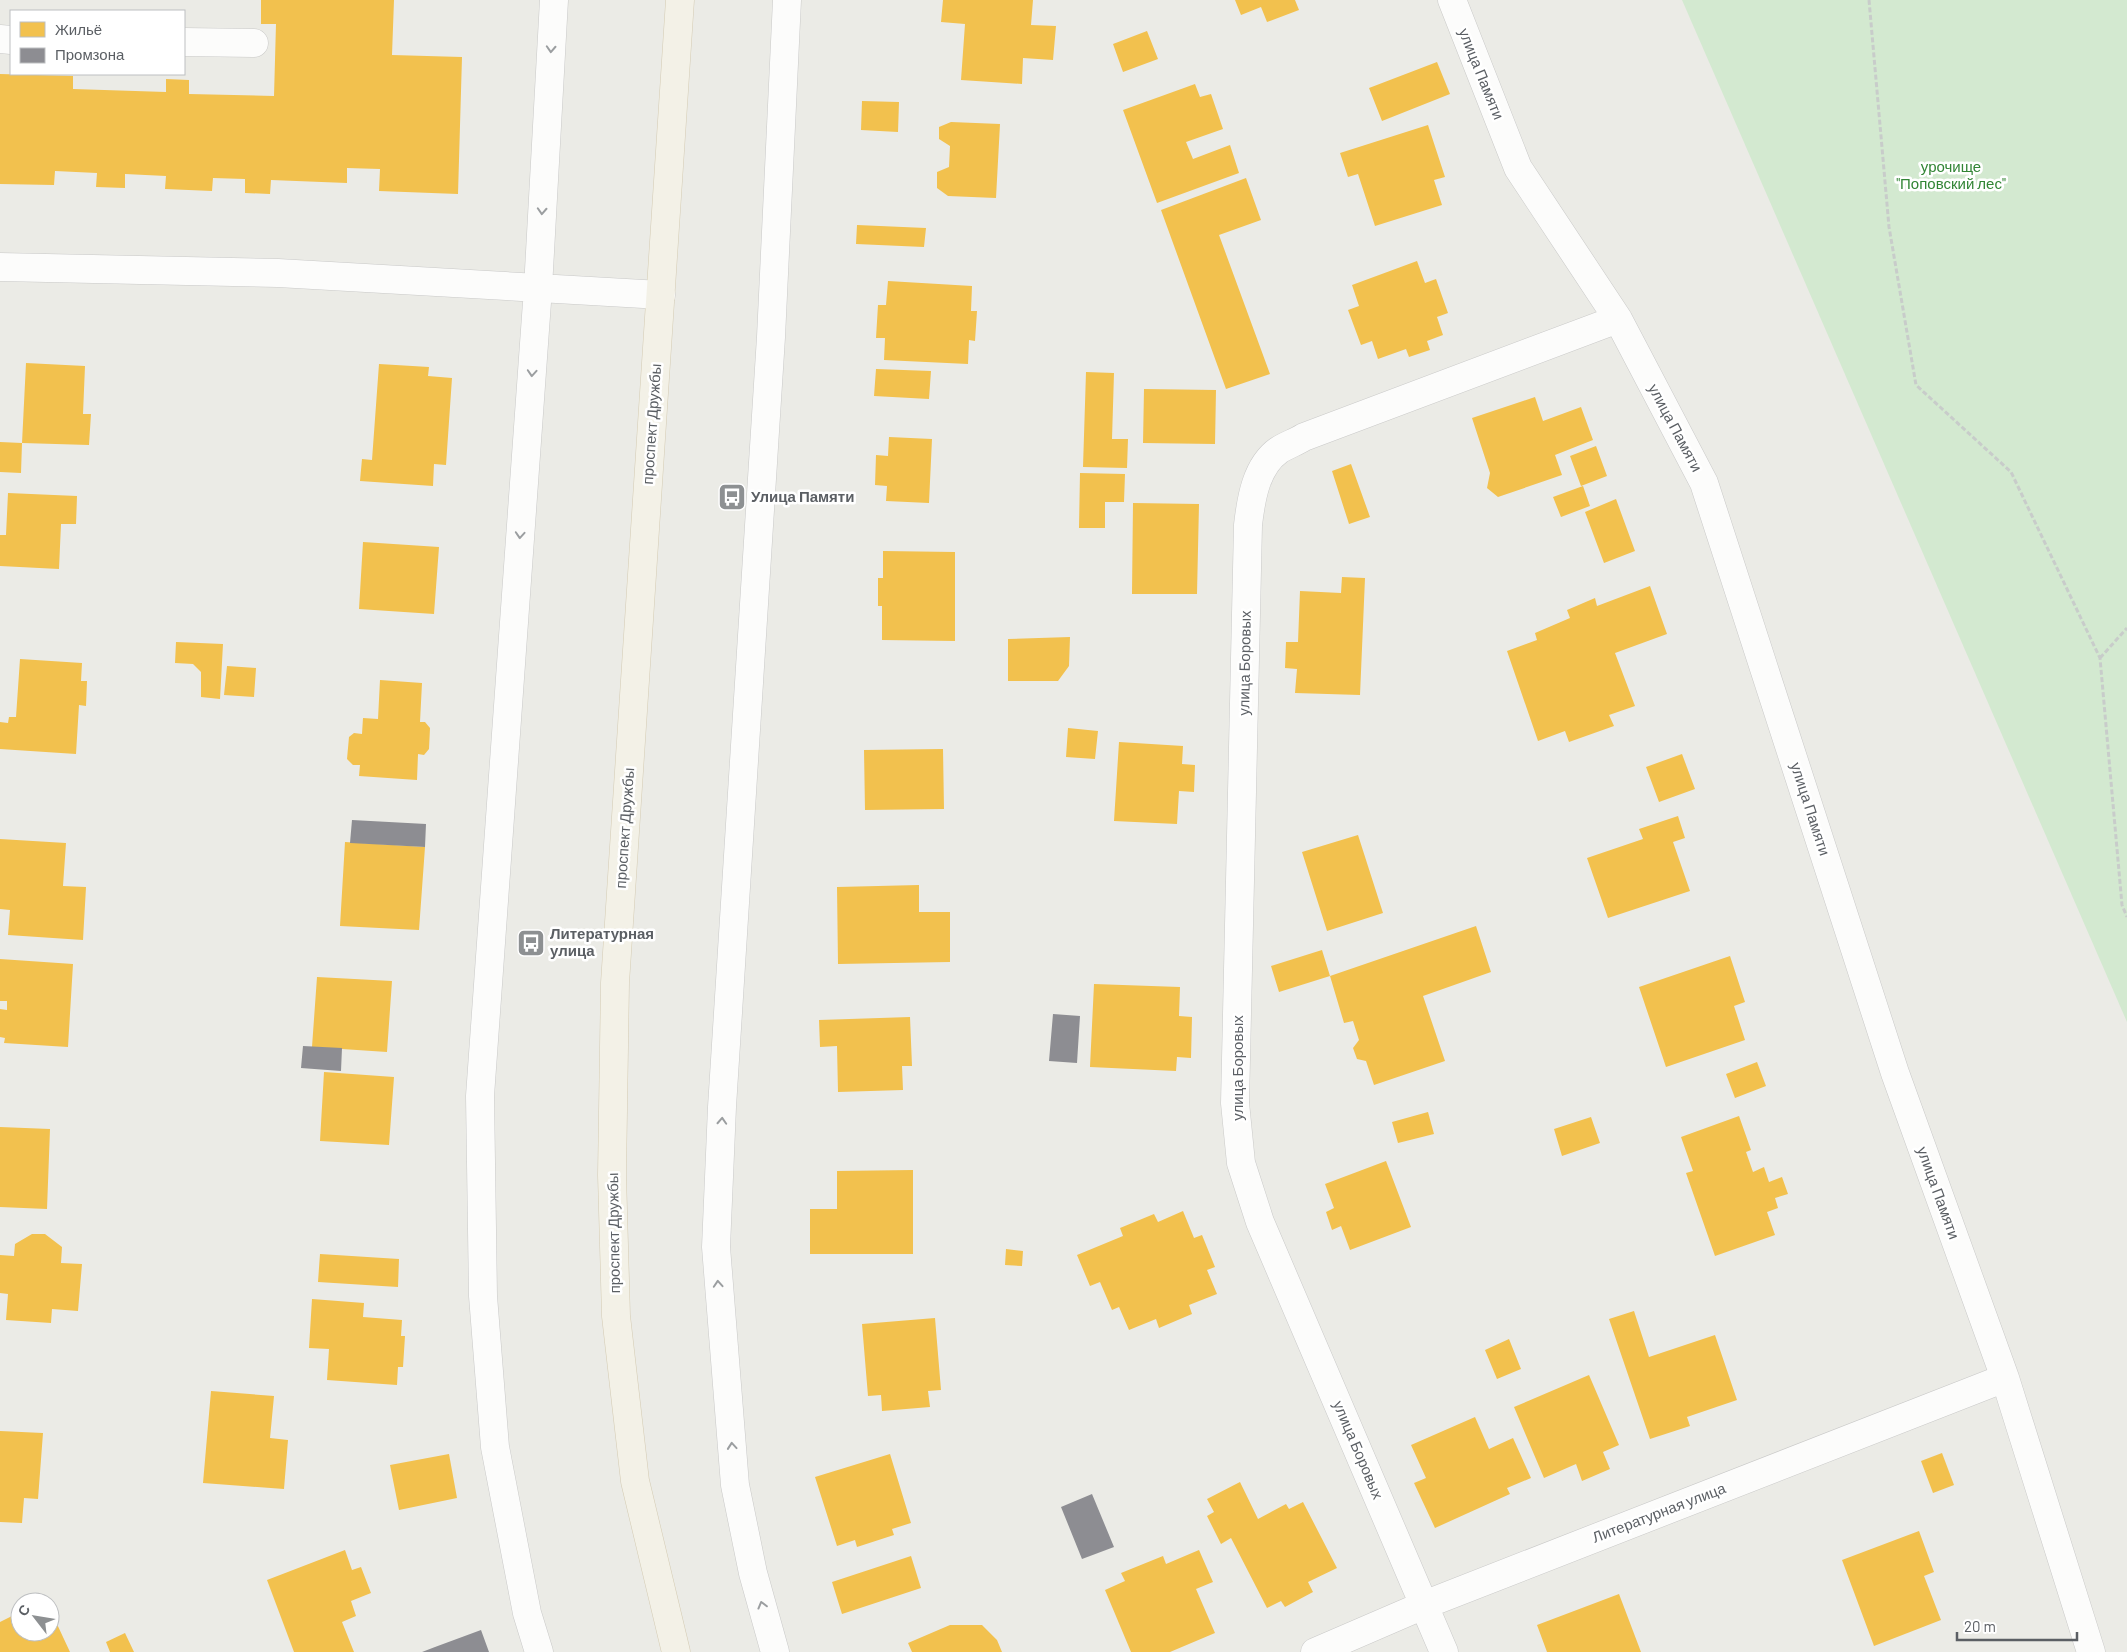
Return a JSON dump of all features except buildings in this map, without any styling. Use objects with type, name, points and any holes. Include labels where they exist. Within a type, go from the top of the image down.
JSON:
[{"type":"main road","name":"проспект Дружбы","points":[[676,1652],[635,1481],[616,1316],[612,1175],[615,983],[680,0]]},
{"type":"street","points":[[539,1652],[527,1613],[495,1446],[484,1296],[480,1096],[538,288],[554,0]]},
{"type":"street","points":[[775,1652],[753,1573],[735,1486],[716,1247],[722,1107],[771,337],[787,0]]},
{"type":"street","name":"улица Памяти","points":[[1452,0],[1518,168],[1618,319],[1704,483],[1895,1073],[2005,1378],[2091,1652]]},
{"type":"street","points":[[185,42],[254,43]]},
{"type":"street","points":[[0,267],[278,273],[661,295]]},
{"type":"street","name":"улица Боровых","points":[[1444,1652],[1260,1222],[1242,1163],[1235,1103],[1248,525],[1251,500],[1260,475],[1278,451],[1304,438],[1618,319]]},
{"type":"street","name":"Литературная улица","points":[[1315,1652],[1424,1605],[2005,1378]]},
{"type":"path","points":[[1868,0],[1889,227],[1916,385],[2011,472],[2100,658],[2122,905],[2127,917]]},
{"type":"path","points":[[2100,658],[2127,628]]},
{"type":"green space","name":"урочище \"Поповский лес\"","points":[[1682,0],[2127,0],[2127,1022]]},
{"type":"place","name":"Улица Памяти","points":[[732,497]]},
{"type":"place","name":"Литературная улица","points":[[531,943]]}]
